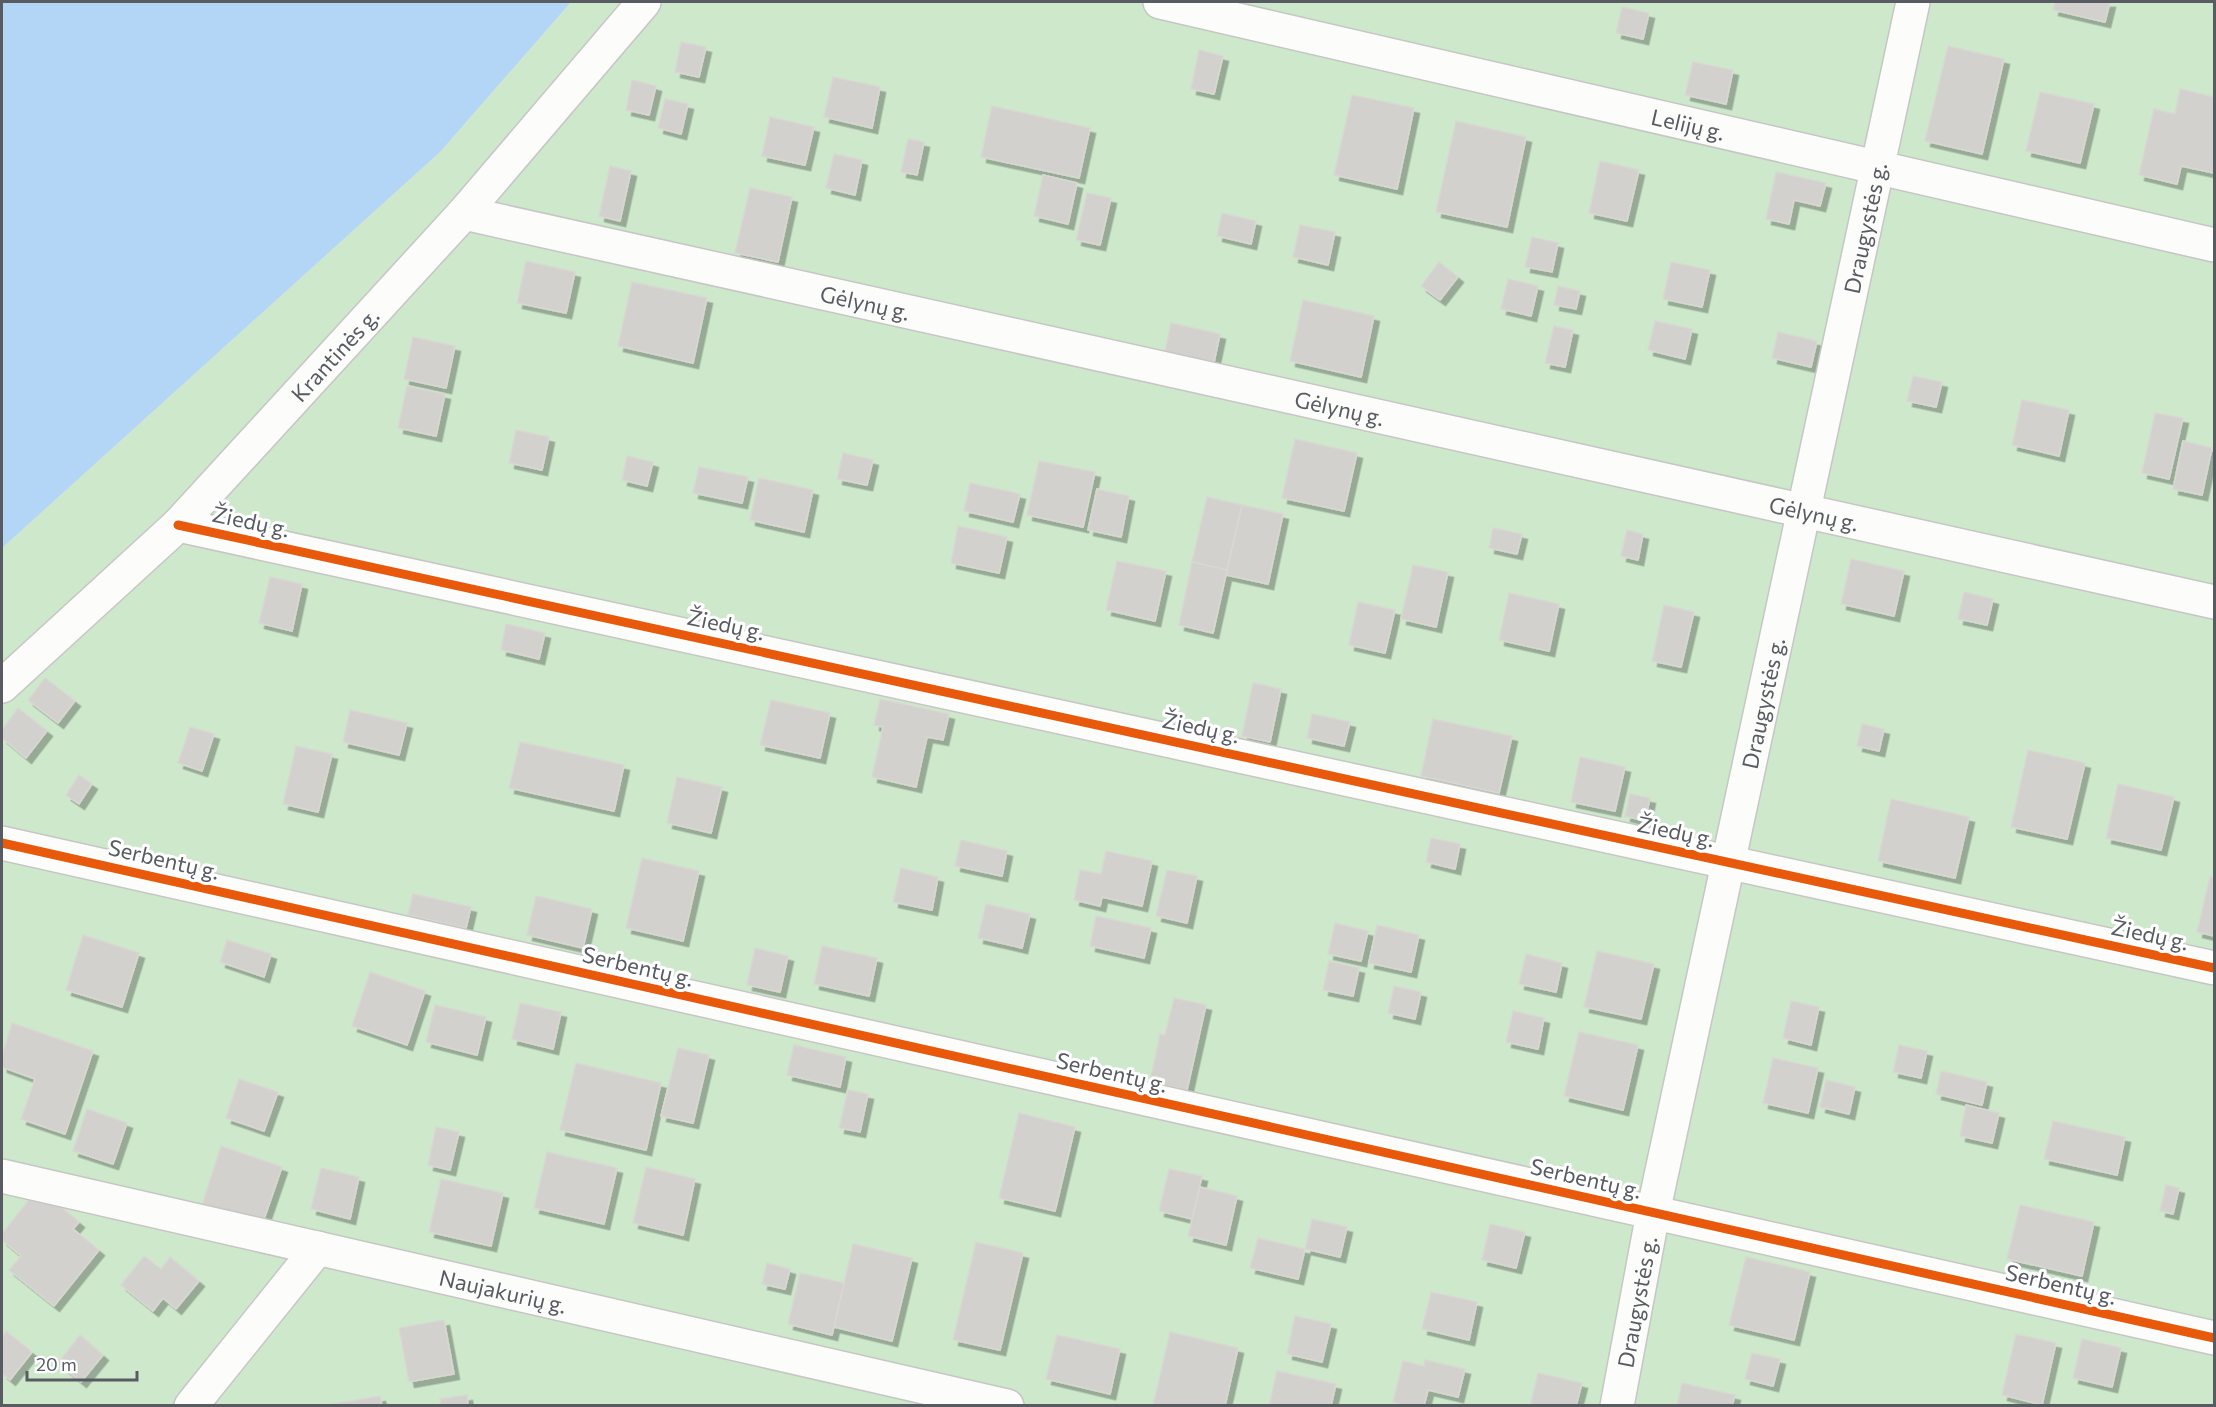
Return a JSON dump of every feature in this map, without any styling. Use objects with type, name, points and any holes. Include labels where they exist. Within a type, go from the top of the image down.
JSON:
[{"type":"street","name":"Krantinės g.","points":[[2,686],[178,525],[464,213],[644,2]]},
{"type":"street","name":"Lelijų g.","points":[[1160,2],[2214,245]]},
{"type":"street","name":"Draugystės g.","points":[[1617,1406],[1653,1213],[1913,2]]},
{"type":"street","name":"Gėlynų g.","points":[[464,213],[2214,602]]},
{"type":"street","name":"Žiedų g.","points":[[178,525],[2214,968]]},
{"type":"street","name":"Serbentų g.","points":[[2,843],[2214,1338]]},
{"type":"street","name":"Naujakurių g.","points":[[2,1176],[1007,1406]]},
{"type":"street","points":[[191,1406],[318,1248]]},
{"type":"green space","points":[[571,2],[2214,2],[2214,1405],[2,1405],[2,548],[440,152]]},
{"type":"water","points":[[2,2],[571,2],[440,152],[2,548]]},
{"type":"building","points":[[2055,2],[2110,2],[2105,22],[2053,10]]},
{"type":"building","points":[[1622,7],[1649,13],[1643,39],[1616,33]]},
{"type":"building","points":[[681,42],[706,47],[699,77],[675,72]]},
{"type":"building","points":[[1948,46],[2004,59],[1982,154],[1925,141]]},
{"type":"building","points":[[1199,50],[1223,56],[1214,94],[1191,89]]},
{"type":"building","points":[[1693,62],[1733,70],[1726,104],[1685,95]]},
{"type":"building","points":[[833,77],[880,87],[872,128],[824,117]]},
{"type":"building","points":[[632,80],[656,86],[649,115],[626,110]]},
{"type":"building","points":[[2180,89],[2214,97],[2214,173],[2181,166],[2177,184],[2139,175],[2154,109],[2175,114]]},
{"type":"building","points":[[2040,92],[2094,104],[2080,163],[2026,151]]},
{"type":"building","points":[[1352,95],[1414,108],[1397,189],[1334,175]]},
{"type":"building","points":[[665,99],[688,104],[681,134],[658,128]]},
{"type":"building","points":[[992,106],[1090,128],[1079,178],[981,157]]},
{"type":"building","points":[[770,117],[814,127],[805,165],[762,156]]},
{"type":"building","points":[[1456,121],[1526,137],[1507,227],[1436,212]]},
{"type":"building","points":[[908,139],[924,142],[917,175],[901,172]]},
{"type":"building","points":[[834,154],[862,160],[855,195],[826,188]]},
{"type":"building","points":[[1600,161],[1639,170],[1627,221],[1589,213]]},
{"type":"building","points":[[610,166],[631,171],[620,221],[599,216]]},
{"type":"building","points":[[1776,172],[1826,183],[1820,206],[1794,200],[1789,224],[1766,219]]},
{"type":"building","points":[[1043,175],[1077,183],[1068,224],[1034,216]]},
{"type":"building","points":[[750,188],[792,197],[778,262],[735,253]]},
{"type":"building","points":[[1087,193],[1111,198],[1100,245],[1076,240]]},
{"type":"building","points":[[1222,213],[1256,221],[1251,244],[1217,236]]},
{"type":"building","points":[[1300,225],[1335,232],[1328,265],[1293,257]]},
{"type":"building","points":[[1532,237],[1558,243],[1552,272],[1525,267]]},
{"type":"building","points":[[526,261],[575,272],[566,313],[517,303]]},
{"type":"building","points":[[1439,262],[1458,277],[1440,300],[1421,286]]},
{"type":"building","points":[[1671,262],[1710,270],[1702,307],[1663,299]]},
{"type":"building","points":[[1508,279],[1538,286],[1531,316],[1501,309]]},
{"type":"building","points":[[632,282],[707,298],[693,363],[618,346]]},
{"type":"building","points":[[1558,286],[1580,291],[1576,309],[1554,305]]},
{"type":"building","points":[[1303,300],[1374,316],[1361,377],[1290,361]]},
{"type":"building","points":[[1655,321],[1692,329],[1685,359],[1648,350]]},
{"type":"building","points":[[1171,323],[1220,334],[1213,367],[1164,356]]},
{"type":"building","points":[[1554,326],[1573,330],[1565,367],[1545,363]]},
{"type":"building","points":[[1778,332],[1817,341],[1811,367],[1772,358]]},
{"type":"building","points":[[413,337],[455,346],[446,388],[404,379]]},
{"type":"building","points":[[1913,376],[1942,382],[1936,407],[1907,401]]},
{"type":"building","points":[[407,386],[445,394],[436,436],[398,428]]},
{"type":"building","points":[[2022,400],[2069,410],[2059,456],[2012,445]]},
{"type":"building","points":[[2155,413],[2183,418],[2169,479],[2142,473]]},
{"type":"building","points":[[516,430],[549,437],[542,470],[509,463]]},
{"type":"building","points":[[1295,439],[1357,453],[1344,511],[1282,498]]},
{"type":"building","points":[[2183,441],[2212,448],[2202,495],[2173,489]]},
{"type":"building","points":[[843,453],[873,460],[867,485],[837,479]]},
{"type":"building","points":[[627,456],[653,462],[647,486],[622,480]]},
{"type":"building","points":[[1039,461],[1095,472],[1083,527],[1027,515]]},
{"type":"building","points":[[699,467],[748,477],[742,503],[693,493]]},
{"type":"building","points":[[759,478],[813,490],[804,532],[750,520]]},
{"type":"building","points":[[970,483],[1020,494],[1013,522],[964,511]]},
{"type":"building","points":[[1097,489],[1129,496],[1121,537],[1088,530]]},
{"type":"building","points":[[1207,497],[1242,505],[1227,570],[1192,562]]},
{"type":"building","points":[[1242,505],[1283,514],[1268,584],[1226,575]]},
{"type":"building","points":[[958,526],[1007,537],[999,573],[951,563]]},
{"type":"building","points":[[1493,528],[1522,534],[1517,554],[1489,548]]},
{"type":"building","points":[[1627,530],[1643,534],[1638,560],[1621,556]]},
{"type":"building","points":[[1851,559],[1904,571],[1894,616],[1841,604]]},
{"type":"building","points":[[1117,561],[1166,571],[1155,621],[1106,610]]},
{"type":"building","points":[[1192,562],[1227,570],[1213,633],[1179,625]]},
{"type":"building","points":[[1413,565],[1448,572],[1436,627],[1401,619]]},
{"type":"building","points":[[270,577],[302,584],[292,631],[259,623]]},
{"type":"building","points":[[1964,592],[1993,599],[1987,625],[1958,619]]},
{"type":"building","points":[[1509,593],[1559,604],[1549,651],[1499,640]]},
{"type":"building","points":[[1358,602],[1395,610],[1385,653],[1349,645]]},
{"type":"building","points":[[1664,605],[1694,612],[1681,667],[1652,661]]},
{"type":"building","points":[[506,624],[545,633],[539,659],[501,650]]},
{"type":"building","points":[[45,678],[75,701],[58,723],[28,700]]},
{"type":"building","points":[[1253,683],[1281,689],[1270,742],[1242,736]]},
{"type":"building","points":[[880,699],[949,714],[943,740],[927,737],[916,787],[872,777],[883,727],[874,725]]},
{"type":"building","points":[[771,700],[830,713],[820,758],[760,745]]},
{"type":"building","points":[[18,708],[47,731],[26,758],[2,738],[2,730]]},
{"type":"building","points":[[350,710],[407,723],[399,755],[343,742]]},
{"type":"building","points":[[1312,714],[1350,722],[1344,746],[1307,738]]},
{"type":"building","points":[[1433,719],[1512,736],[1499,793],[1421,776]]},
{"type":"building","points":[[1862,724],[1884,729],[1879,751],[1857,746]]},
{"type":"building","points":[[190,727],[214,734],[202,771],[178,763]]},
{"type":"building","points":[[520,742],[624,765],[614,811],[509,788]]},
{"type":"building","points":[[296,746],[332,754],[318,812],[283,804]]},
{"type":"building","points":[[2028,750],[2085,763],[2067,839],[2011,827]]},
{"type":"building","points":[[1580,757],[1625,767],[1615,811],[1571,802]]},
{"type":"building","points":[[79,775],[92,784],[79,804],[66,795]]},
{"type":"building","points":[[677,777],[722,787],[711,833],[667,823]]},
{"type":"building","points":[[2118,784],[2174,797],[2161,850],[2106,838]]},
{"type":"building","points":[[1630,794],[1650,798],[1645,821],[1625,816]]},
{"type":"building","points":[[1891,799],[1969,817],[1955,878],[1878,861]]},
{"type":"building","points":[[1431,838],[1460,844],[1455,869],[1426,862]]},
{"type":"building","points":[[961,840],[1007,851],[1002,876],[955,866]]},
{"type":"building","points":[[1106,851],[1152,861],[1142,906],[1102,897],[1100,906],[1074,900],[1080,870],[1101,874]]},
{"type":"building","points":[[642,858],[699,871],[683,941],[626,928]]},
{"type":"building","points":[[901,868],[938,877],[932,910],[893,902]]},
{"type":"building","points":[[1167,870],[1197,876],[1187,923],[1156,916]]},
{"type":"building","points":[[2210,877],[2214,878],[2214,936],[2197,932]]},
{"type":"building","points":[[413,894],[471,907],[466,928],[408,915]]},
{"type":"building","points":[[536,896],[592,909],[583,948],[527,935]]},
{"type":"building","points":[[986,904],[1030,914],[1022,948],[978,938]]},
{"type":"building","points":[[1096,916],[1151,928],[1144,958],[1090,946]]},
{"type":"building","points":[[1335,923],[1368,931],[1361,961],[1328,954]]},
{"type":"building","points":[[1377,925],[1419,935],[1411,972],[1369,963]]},
{"type":"building","points":[[83,935],[139,953],[122,1007],[66,990]]},
{"type":"building","points":[[227,940],[271,954],[264,977],[220,962]]},
{"type":"building","points":[[822,946],[877,958],[869,996],[814,984]]},
{"type":"building","points":[[755,948],[788,956],[780,992],[747,985]]},
{"type":"building","points":[[1597,951],[1654,964],[1641,1019],[1584,1007]]},
{"type":"building","points":[[1526,954],[1562,963],[1556,992],[1519,984]]},
{"type":"building","points":[[1329,961],[1359,968],[1353,996],[1323,990]]},
{"type":"building","points":[[370,972],[425,991],[407,1045],[352,1026]]},
{"type":"building","points":[[1394,986],[1421,992],[1415,1019],[1388,1013]]},
{"type":"building","points":[[1174,998],[1206,1005],[1187,1090],[1150,1082],[1160,1034],[1165,1035]]},
{"type":"building","points":[[1791,1001],[1819,1007],[1811,1045],[1783,1038]]},
{"type":"building","points":[[520,1003],[561,1012],[553,1049],[512,1039]]},
{"type":"building","points":[[435,1005],[486,1017],[477,1055],[426,1042]]},
{"type":"building","points":[[1513,1011],[1544,1018],[1538,1049],[1506,1042]]},
{"type":"building","points":[[12,1023],[93,1051],[65,1134],[21,1119],[35,1079],[2,1067],[2,1056]]},
{"type":"building","points":[[1579,1032],[1638,1045],[1623,1110],[1564,1096]]},
{"type":"building","points":[[794,1045],[846,1057],[840,1087],[787,1075]]},
{"type":"building","points":[[1899,1045],[1927,1051],[1921,1078],[1893,1072]]},
{"type":"building","points":[[678,1048],[709,1055],[693,1123],[661,1116]]},
{"type":"building","points":[[1773,1058],[1818,1068],[1808,1113],[1763,1103]]},
{"type":"building","points":[[576,1063],[661,1083],[646,1150],[560,1130]]},
{"type":"building","points":[[1941,1071],[1987,1082],[1982,1105],[1936,1094]]},
{"type":"building","points":[[239,1079],[278,1092],[264,1131],[226,1118]]},
{"type":"building","points":[[1826,1080],[1855,1087],[1849,1114],[1820,1107]]},
{"type":"building","points":[[848,1090],[868,1094],[860,1132],[839,1128]]},
{"type":"building","points":[[1966,1105],[1999,1113],[1992,1143],[1960,1136]]},
{"type":"building","points":[[87,1109],[127,1123],[113,1164],[73,1151]]},
{"type":"building","points":[[1019,1113],[1075,1127],[1055,1211],[999,1198]]},
{"type":"building","points":[[2053,1121],[2125,1137],[2117,1175],[2044,1159]]},
{"type":"building","points":[[436,1127],[459,1132],[450,1170],[428,1165]]},
{"type":"building","points":[[221,1146],[282,1167],[262,1225],[202,1205]]},
{"type":"building","points":[[547,1152],[617,1168],[604,1224],[534,1208]]},
{"type":"building","points":[[646,1167],[695,1179],[683,1235],[633,1223]]},
{"type":"building","points":[[321,1168],[359,1177],[350,1219],[311,1209]]},
{"type":"building","points":[[1169,1169],[1202,1176],[1192,1219],[1159,1211]]},
{"type":"building","points":[[441,1179],[503,1193],[491,1246],[429,1232]]},
{"type":"building","points":[[2166,1185],[2179,1188],[2173,1214],[2160,1211]]},
{"type":"building","points":[[1200,1187],[1237,1196],[1226,1245],[1188,1236]]},
{"type":"building","points":[[38,1188],[79,1222],[73,1229],[99,1250],[54,1306],[9,1270],[21,1256],[2,1240],[2,1234]]},
{"type":"building","points":[[2020,1205],[2094,1222],[2082,1276],[2007,1259]]},
{"type":"building","points":[[1312,1219],[1347,1227],[1340,1257],[1305,1249]]},
{"type":"building","points":[[1490,1224],[1525,1232],[1516,1268],[1482,1260]]},
{"type":"building","points":[[1258,1238],[1305,1249],[1298,1279],[1250,1268]]},
{"type":"building","points":[[976,1242],[1023,1253],[1000,1350],[953,1340]]},
{"type":"building","points":[[853,1244],[912,1258],[892,1341],[834,1327]]},
{"type":"building","points":[[144,1256],[161,1269],[170,1257],[199,1281],[176,1309],[163,1298],[153,1311],[121,1285]]},
{"type":"building","points":[[1746,1257],[1810,1272],[1794,1340],[1729,1325]]},
{"type":"building","points":[[767,1263],[790,1269],[785,1289],[762,1284]]},
{"type":"building","points":[[800,1273],[844,1283],[832,1335],[788,1324]]},
{"type":"building","points":[[1431,1292],[1477,1302],[1469,1340],[1422,1329]]},
{"type":"building","points":[[1295,1316],[1331,1324],[1322,1362],[1287,1354]]},
{"type":"building","points":[[444,1320],[454,1374],[409,1382],[399,1328]]},
{"type":"building","points":[[6,1331],[32,1352],[10,1380],[2,1373],[2,1337]]},
{"type":"building","points":[[1170,1332],[1238,1348],[1225,1406],[1153,1406]]},
{"type":"building","points":[[2016,1334],[2056,1343],[2042,1405],[2002,1395]]},
{"type":"building","points":[[80,1335],[103,1355],[81,1382],[58,1363]]},
{"type":"building","points":[[1057,1335],[1120,1349],[1110,1394],[1046,1379]]},
{"type":"building","points":[[2082,1339],[2121,1348],[2112,1387],[2073,1378]]},
{"type":"building","points":[[1752,1353],[1780,1359],[1773,1386],[1745,1379]]},
{"type":"building","points":[[1425,1360],[1465,1369],[1458,1397],[1428,1390],[1424,1406],[1407,1406],[1393,1402],[1403,1361],[1424,1366]]},
{"type":"building","points":[[1277,1371],[1336,1384],[1331,1406],[1269,1406]]},
{"type":"building","points":[[1538,1373],[1582,1383],[1576,1406],[1530,1406]]},
{"type":"building","points":[[1682,1383],[1735,1395],[1732,1406],[1677,1406]]},
{"type":"building","points":[[467,1395],[468,1406],[441,1406],[440,1399]]},
{"type":"building","points":[[380,1396],[382,1406],[334,1406],[334,1404]]},
{"type":"cycle path","points":[[178,525],[2214,968]]},
{"type":"cycle path","points":[[2,843],[2214,1338]]}]
